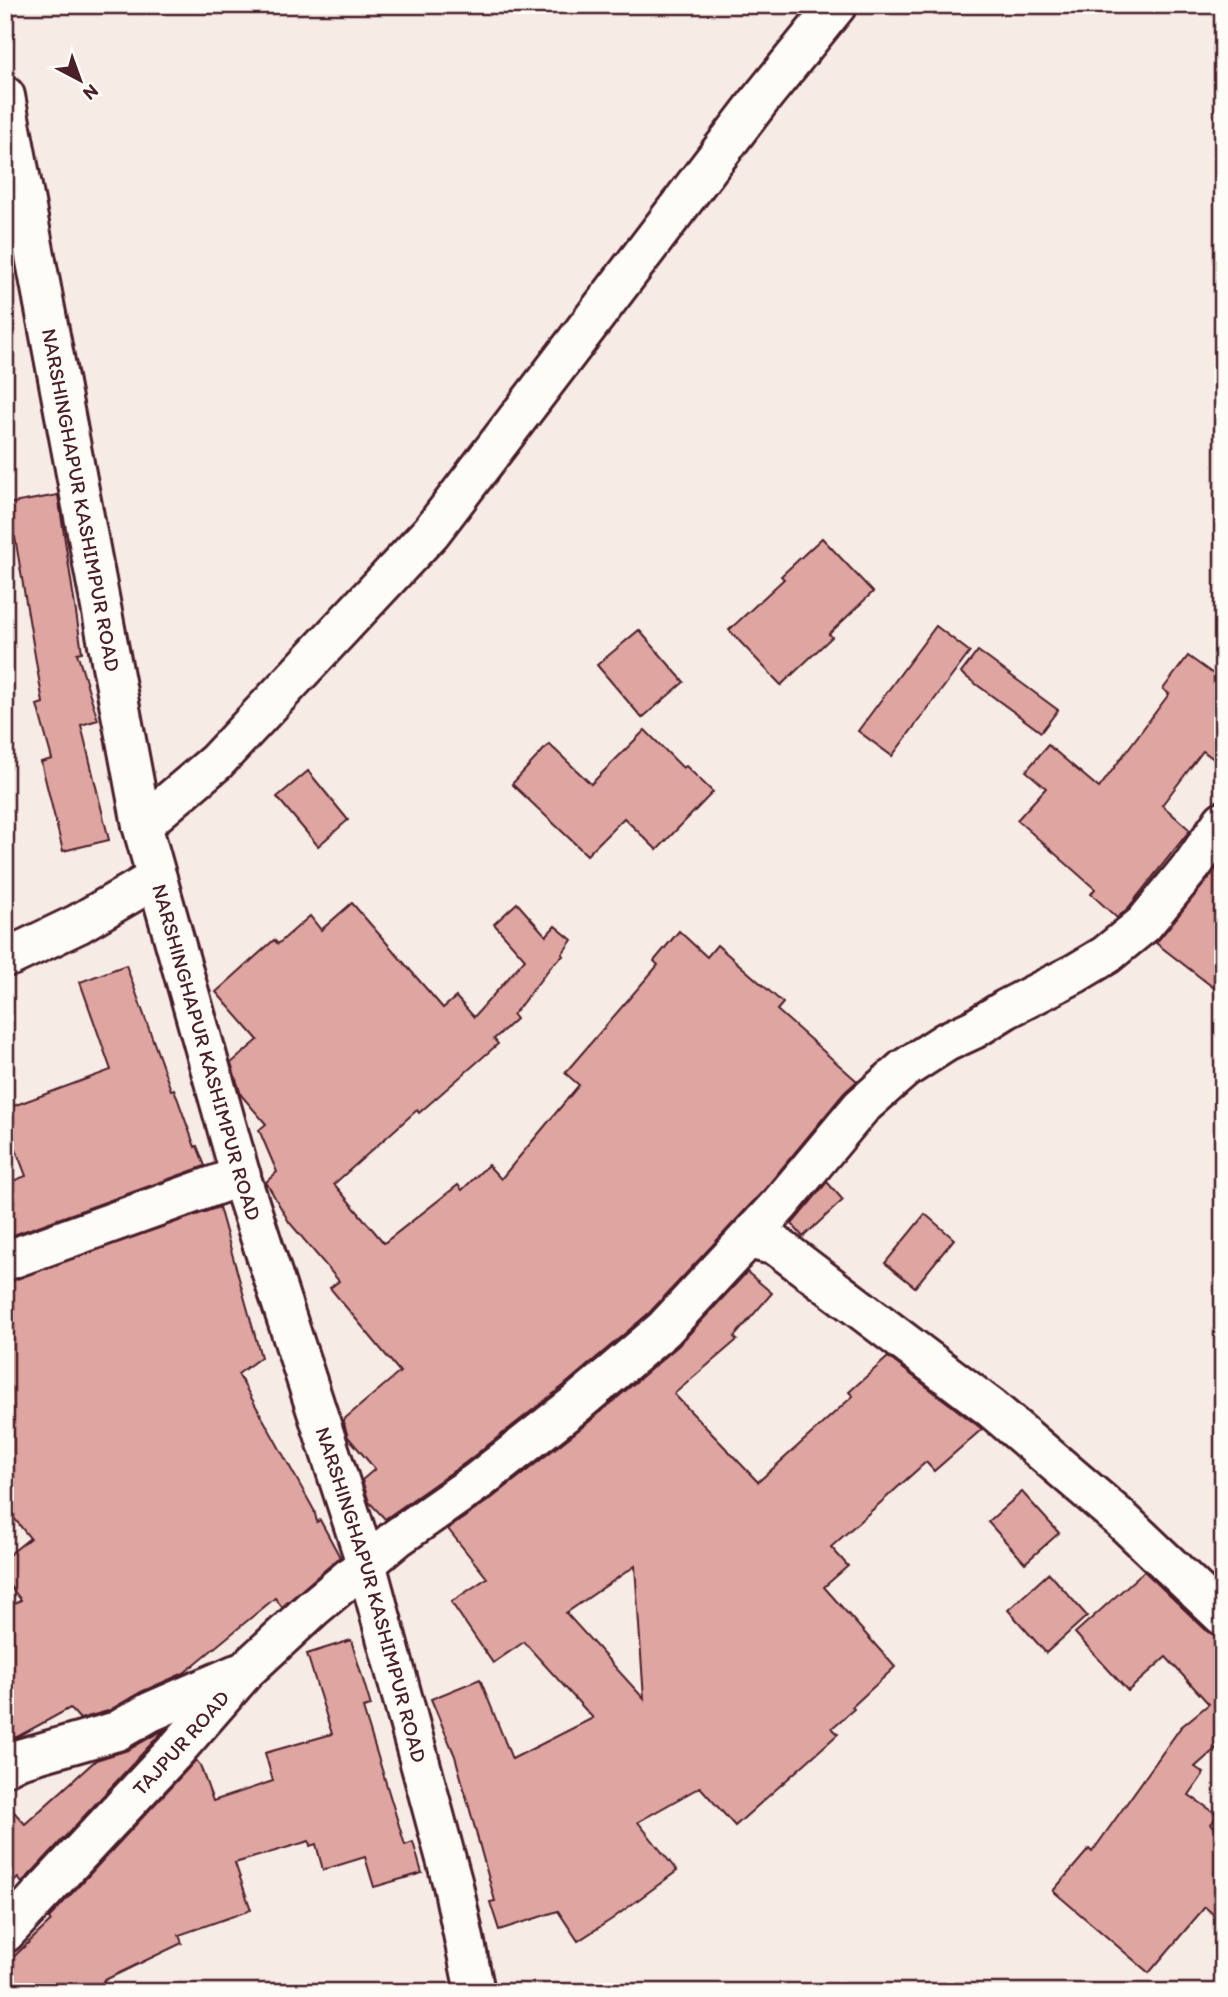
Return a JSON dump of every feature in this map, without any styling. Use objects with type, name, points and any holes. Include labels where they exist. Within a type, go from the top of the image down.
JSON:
[{"type":"street","points":[[142,825],[216,762],[431,532],[760,100],[837,5]]},
{"type":"street","name":"NARSHINGHAPUR KASHIMPUR ROAD","points":[[5,96],[142,825],[241,1176],[366,1563],[453,1885],[475,1992]]},
{"type":"street","name":"TAJPUR ROAD","points":[[5,1933],[177,1749],[246,1670],[366,1563],[478,1481],[636,1355],[664,1329],[748,1239],[860,1107],[904,1069],[946,1042],[1106,955],[1144,924],[1194,863],[1223,821]]},
{"type":"street","points":[[5,956],[11,956],[78,925],[157,878]]},
{"type":"street","points":[[5,1261],[241,1176]]},
{"type":"street","points":[[748,1239],[777,1246],[991,1408],[1121,1518],[1223,1616]]},
{"type":"street","points":[[5,1766],[19,1759],[117,1731],[150,1712],[246,1670]]},
{"type":"building","points":[[58,495],[82,652],[77,653],[98,720],[81,725],[109,840],[63,851],[41,762],[52,759],[37,705],[43,703],[7,504]]},
{"type":"building","points":[[822,538],[873,592],[829,634],[832,637],[781,685],[729,630],[784,579],[781,576]]},
{"type":"building","points":[[936,626],[970,652],[892,756],[858,731]]},
{"type":"building","points":[[639,630],[684,682],[642,718],[597,665]]},
{"type":"building","points":[[978,651],[1058,710],[1041,732],[961,673]]},
{"type":"building","points":[[1188,656],[1223,681],[1223,766],[1203,751],[1162,805],[1190,830],[1117,918],[1091,894],[1095,889],[1017,820],[1046,788],[1026,771],[1048,745],[1099,788],[1169,694],[1163,689]]},
{"type":"building","points":[[645,730],[683,768],[686,766],[713,792],[657,850],[624,818],[587,855],[512,784],[549,744],[591,784]]},
{"type":"building","points":[[308,771],[348,820],[318,846],[277,797]]},
{"type":"building","points":[[1223,860],[1223,995],[1156,943]]},
{"type":"building","points":[[352,903],[443,1008],[456,997],[474,1017],[525,959],[494,924],[517,903],[546,936],[555,926],[572,940],[563,956],[553,964],[513,1015],[516,1019],[494,1039],[498,1044],[419,1113],[417,1110],[334,1184],[384,1243],[458,1185],[462,1190],[488,1165],[501,1179],[579,1085],[565,1073],[658,965],[654,961],[679,931],[707,957],[717,945],[783,1003],[777,1010],[857,1081],[844,1093],[764,1190],[649,1313],[562,1387],[465,1463],[385,1519],[369,1502],[362,1480],[375,1469],[348,1437],[343,1420],[400,1372],[330,1288],[339,1281],[289,1222],[266,1182],[277,1172],[259,1130],[266,1124],[241,1095],[231,1063],[258,1040],[216,992],[274,940],[278,944],[310,916],[321,930]]},
{"type":"building","points":[[126,965],[171,1090],[174,1089],[195,1147],[197,1146],[205,1166],[5,1238],[5,1184],[26,1176],[5,1121],[5,1109],[111,1070],[80,982]]},
{"type":"building","points":[[827,1182],[843,1200],[803,1237],[792,1224]]},
{"type":"building","points":[[219,1207],[261,1357],[238,1374],[314,1510],[317,1522],[320,1520],[340,1557],[282,1607],[275,1598],[184,1673],[141,1692],[108,1711],[80,1719],[70,1708],[5,1741],[5,1609],[21,1600],[5,1580],[5,1558],[30,1538],[5,1507],[5,1282]]},
{"type":"building","points":[[925,1214],[954,1239],[915,1287],[885,1263]]},
{"type":"building","points":[[747,1272],[772,1293],[734,1337],[737,1340],[674,1394],[758,1482],[853,1396],[849,1392],[888,1357],[982,1429],[934,1471],[926,1462],[831,1547],[848,1566],[824,1587],[895,1667],[832,1728],[838,1734],[735,1826],[700,1787],[638,1822],[677,1871],[578,1941],[558,1911],[499,1930],[490,1902],[495,1901],[455,1756],[431,1699],[480,1679],[512,1759],[593,1718],[524,1642],[493,1663],[451,1602],[487,1578],[448,1529],[590,1421],[678,1346]],"holes":[[[635,1566],[644,1699],[566,1613]]]},
{"type":"building","points":[[1022,1492],[1059,1533],[1025,1563],[988,1522]]},
{"type":"building","points":[[1144,1571],[1208,1632],[1223,1637],[1223,1742],[1195,1767],[1204,1773],[1189,1795],[1218,1815],[1211,1824],[1223,1833],[1223,1923],[1205,1907],[1149,1973],[1053,1891],[1089,1849],[1092,1852],[1181,1727],[1209,1704],[1166,1657],[1128,1691],[1075,1633]]},
{"type":"building","points":[[1049,1573],[1087,1616],[1046,1653],[1008,1610]]},
{"type":"building","points":[[351,1640],[371,1706],[363,1708],[405,1845],[413,1842],[422,1873],[374,1887],[365,1857],[323,1870],[316,1844],[310,1846],[309,1841],[235,1863],[251,1910],[179,1935],[182,1943],[103,1981],[111,1992],[5,1992],[5,1965],[51,1921],[49,1918],[196,1760],[213,1801],[273,1781],[265,1753],[332,1734],[307,1654]]},
{"type":"building","points":[[165,1729],[22,1883],[18,1878],[5,1890],[5,1802],[25,1824],[96,1760],[128,1750]]}]
